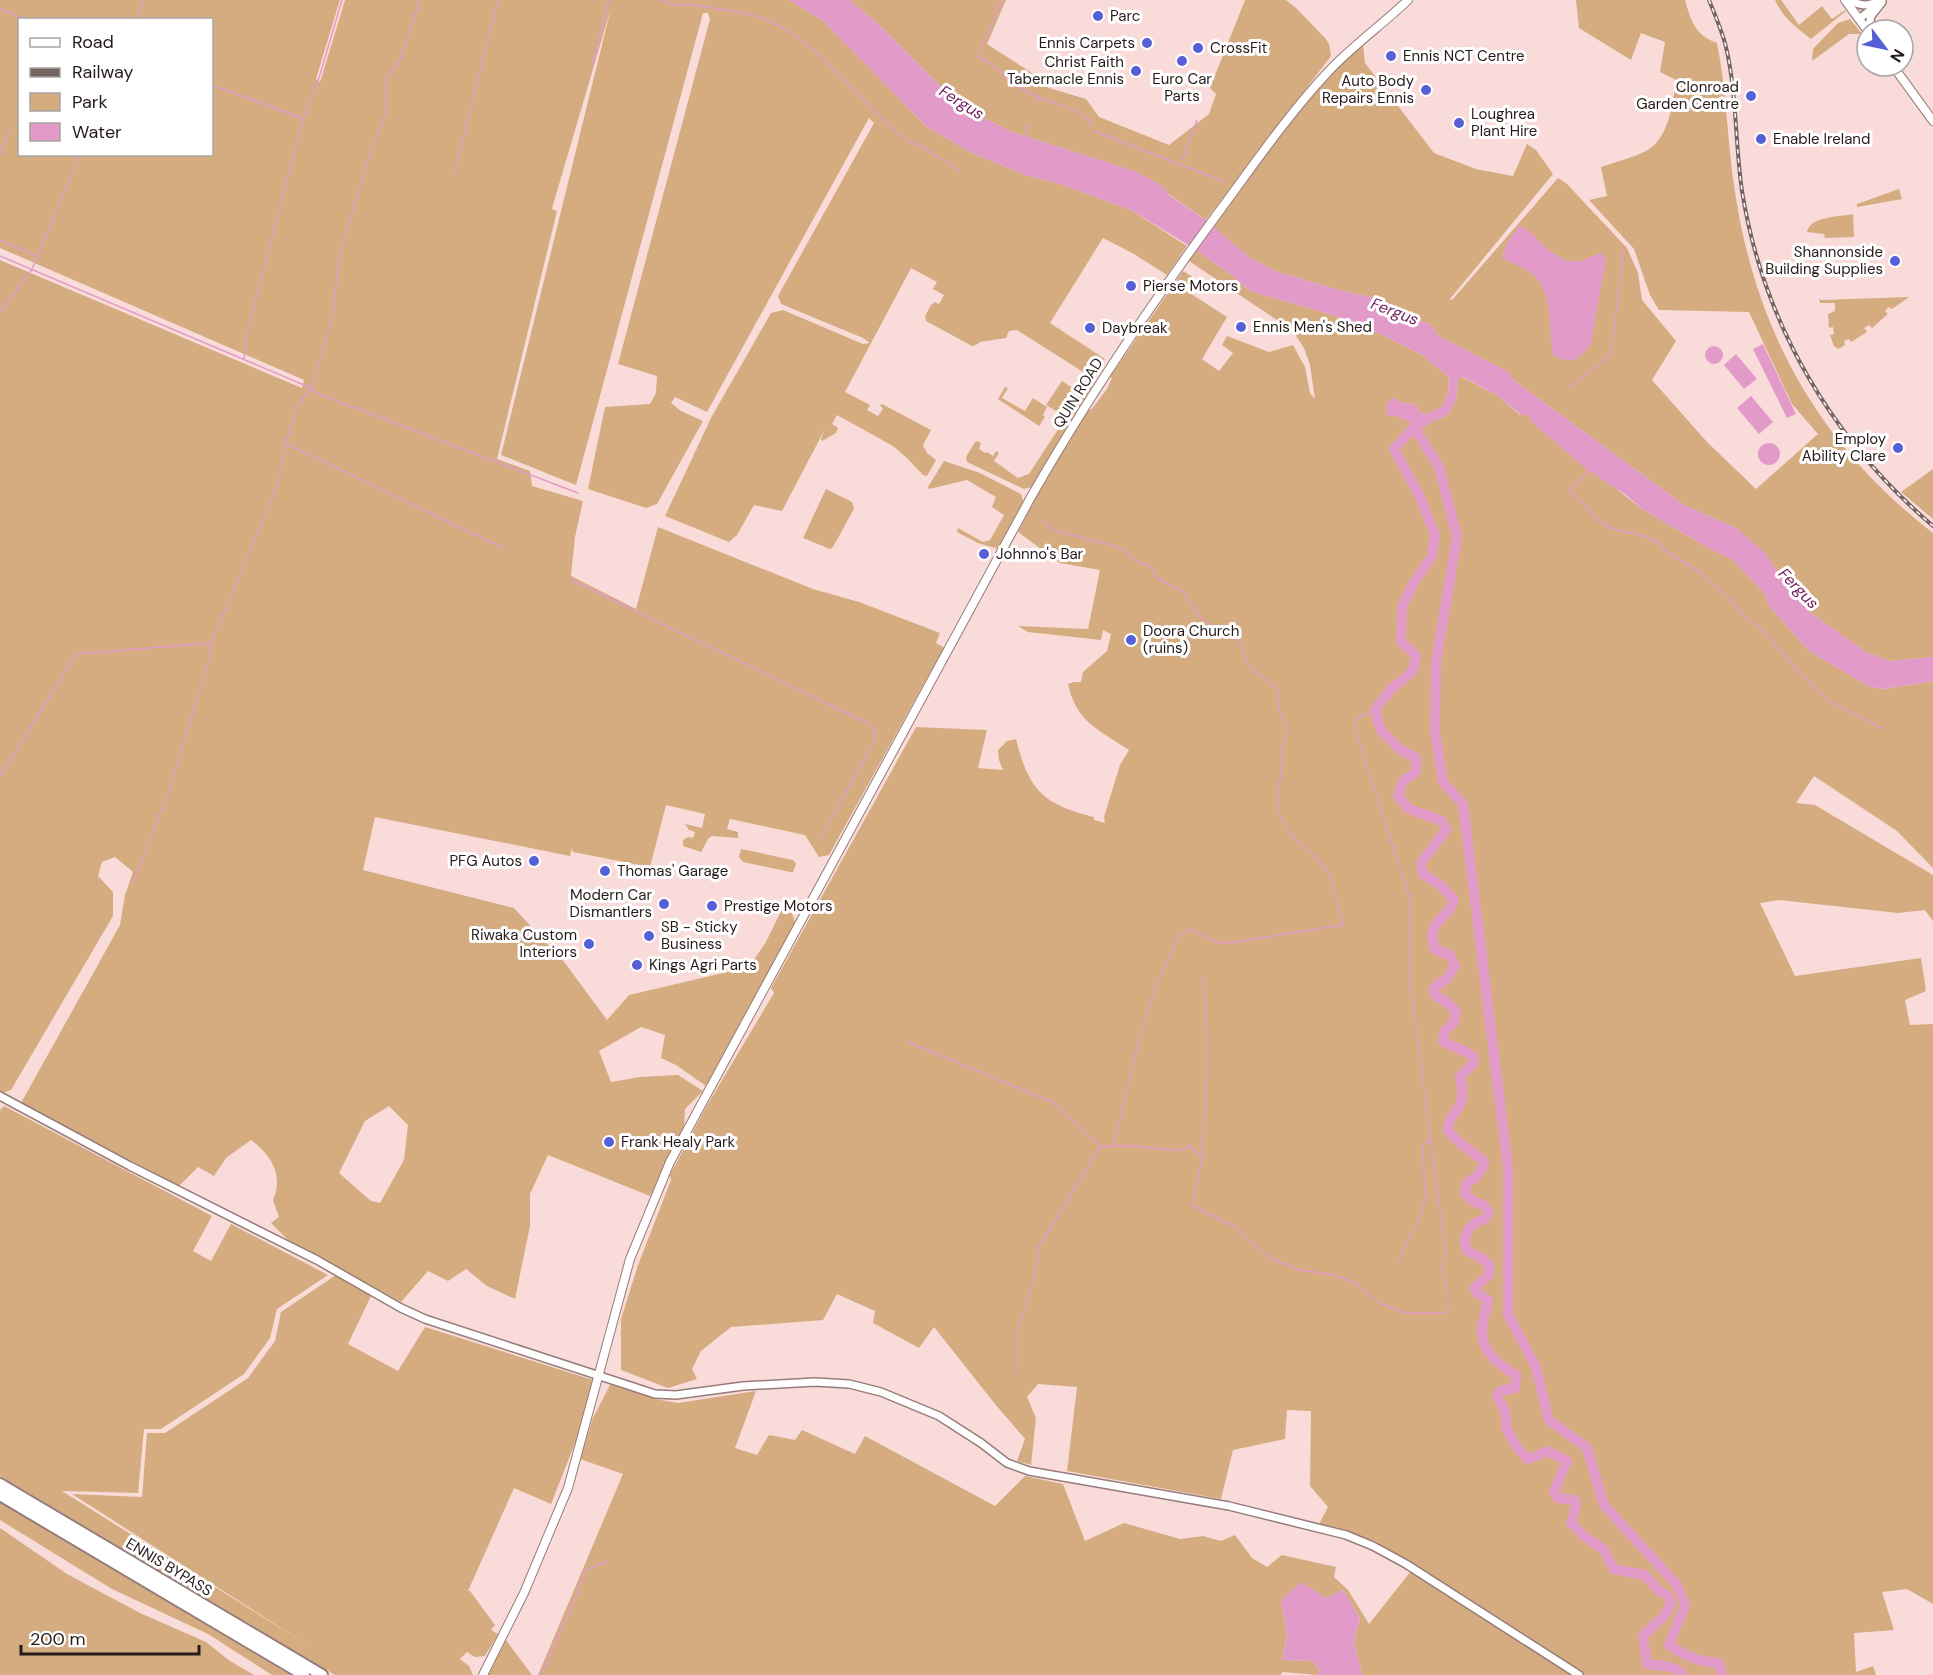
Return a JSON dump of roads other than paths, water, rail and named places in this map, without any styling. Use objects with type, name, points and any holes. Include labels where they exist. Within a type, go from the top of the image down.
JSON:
[{"type":"highway","name":"ENNIS BYPASS","points":[[0,1484],[322,1675]]},
{"type":"highway","name":"ENNIS BYPASS","points":[[0,1495],[304,1675]]},
{"type":"main road","name":"QUIN ROAD","points":[[483,1675],[524,1593],[568,1488],[630,1259],[670,1162],[1054,457],[1096,389],[1186,256],[1274,138],[1328,73],[1408,0]]},
{"type":"main road","points":[[1847,0],[1857,18]]},
{"type":"main road","points":[[1902,78],[1933,121]]},
{"type":"street","points":[[1847,0],[1863,6],[1883,0]]},
{"type":"street","points":[[1859,18],[1883,0]]},
{"type":"street","points":[[1871,18],[1883,0]]},
{"type":"street","points":[[0,1096],[130,1166],[317,1260],[401,1308],[425,1319],[665,1395],[743,1386],[815,1382],[849,1384],[881,1392],[939,1416],[1007,1463],[1029,1472],[1229,1506],[1346,1535],[1373,1546],[1406,1564],[1580,1675]]},
{"type":"water","name":"Fergus","points":[[789,0],[850,0],[880,26],[946,92],[980,116],[1012,132],[1137,172],[1164,187],[1169,195],[1206,220],[1250,258],[1275,271],[1339,290],[1384,300],[1404,316],[1430,324],[1439,336],[1510,373],[1512,379],[1684,505],[1738,529],[1765,553],[1808,611],[1866,652],[1890,661],[1933,657],[1933,681],[1884,689],[1870,687],[1809,651],[1769,606],[1766,595],[1733,560],[1642,509],[1626,495],[1589,471],[1530,421],[1529,415],[1521,415],[1497,395],[1463,377],[1458,379],[1451,410],[1442,418],[1419,427],[1397,416],[1387,416],[1386,406],[1392,397],[1402,403],[1414,404],[1421,413],[1427,414],[1443,406],[1448,392],[1449,377],[1422,355],[1379,333],[1332,315],[1250,291],[1196,250],[1131,210],[1060,184],[1025,175],[974,154],[927,127],[822,20]]},
{"type":"water","points":[[1519,226],[1566,261],[1581,261],[1600,253],[1606,258],[1591,343],[1575,360],[1565,360],[1553,355],[1547,301],[1539,282],[1529,272],[1502,258],[1508,241]]},
{"type":"water","points":[[1763,344],[1796,414],[1787,418],[1753,349]]},
{"type":"water","points":[[1714,346],[1720,349],[1723,355],[1720,361],[1714,364],[1708,361],[1705,355],[1708,349]]},
{"type":"water","points":[[1736,354],[1757,379],[1744,389],[1724,365]]},
{"type":"water","points":[[1751,396],[1773,422],[1759,434],[1737,408]]},
{"type":"water","points":[[1769,443],[1777,446],[1780,454],[1777,462],[1769,465],[1761,462],[1758,454],[1761,446]]},
{"type":"water","points":[[1301,1582],[1326,1598],[1343,1590],[1360,1618],[1354,1642],[1362,1675],[1317,1675],[1320,1670],[1312,1661],[1282,1660],[1287,1634],[1281,1600]]},
{"type":"waterway","points":[[137,18],[144,0]]},
{"type":"waterway","points":[[244,359],[247,333],[303,119],[319,78],[342,0]]},
{"type":"waterway","points":[[132,885],[171,785],[212,649],[211,643],[276,489],[286,443],[298,405],[311,388],[332,319],[340,253],[372,147],[387,110],[387,78],[400,60],[420,0]]},
{"type":"waterway","points":[[454,175],[498,0]]},
{"type":"waterway","points":[[592,66],[609,0]]},
{"type":"waterway","points":[[660,0],[678,6],[686,4],[747,14],[767,20],[787,31],[823,59],[888,125],[905,139],[926,149],[960,172]]},
{"type":"waterway","points":[[1001,0],[978,57],[1031,94],[1082,114],[1092,126]]},
{"type":"waterway","points":[[0,9],[22,18]]},
{"type":"waterway","points":[[213,85],[302,118]]},
{"type":"waterway","points":[[1035,105],[1038,98]]},
{"type":"waterway","points":[[1183,159],[1197,120]]},
{"type":"waterway","points":[[1024,138],[1029,124]]},
{"type":"waterway","points":[[0,155],[11,127]]},
{"type":"waterway","points":[[1094,131],[1225,182]]},
{"type":"waterway","points":[[0,312],[32,269],[79,156]]},
{"type":"waterway","points":[[0,240],[36,256]]},
{"type":"waterway","points":[[1571,387],[1611,354],[1624,247]]},
{"type":"waterway","points":[[0,256],[311,388],[316,393],[578,493]]},
{"type":"waterway","points":[[1429,418],[1414,427],[1394,449],[1420,497],[1435,535],[1432,556],[1413,584],[1402,607],[1401,641],[1416,656],[1413,671],[1391,689],[1375,710],[1381,731],[1401,750],[1416,758],[1416,772],[1402,782],[1398,796],[1409,809],[1442,821],[1446,830],[1421,863],[1423,874],[1441,886],[1454,900],[1435,926],[1433,939],[1435,949],[1450,955],[1455,966],[1447,978],[1433,989],[1435,995],[1449,1004],[1456,1012],[1454,1022],[1444,1032],[1443,1041],[1474,1058],[1473,1064],[1460,1076],[1461,1102],[1451,1118],[1448,1131],[1484,1161],[1478,1174],[1467,1183],[1465,1194],[1474,1202],[1484,1205],[1489,1213],[1485,1219],[1471,1226],[1465,1239],[1467,1251],[1480,1257],[1489,1265],[1489,1275],[1474,1288],[1478,1294],[1488,1300],[1482,1337],[1492,1356],[1516,1375],[1515,1388],[1500,1391],[1497,1397],[1505,1410],[1507,1430],[1517,1447],[1527,1459],[1547,1451],[1567,1461],[1554,1492],[1558,1498],[1575,1500],[1576,1505],[1571,1523],[1604,1550],[1613,1569],[1645,1575],[1658,1590],[1667,1595],[1671,1603],[1665,1615],[1643,1636],[1647,1664],[1671,1668],[1683,1675]]},
{"type":"waterway","points":[[1414,427],[1439,467],[1457,537],[1436,662],[1435,731],[1443,782],[1463,804],[1508,1168],[1508,1315],[1535,1365],[1549,1420],[1587,1448],[1604,1505],[1677,1585],[1685,1605],[1669,1645],[1693,1658],[1719,1663],[1722,1675]]},
{"type":"waterway","points":[[287,444],[503,548]]},
{"type":"waterway","points":[[1588,471],[1570,490],[1598,520],[1613,529],[1645,536],[1659,543],[1664,550],[1700,572],[1735,604],[1744,616],[1757,625],[1829,701],[1883,729]]},
{"type":"waterway","points":[[1042,521],[1057,531],[1122,548],[1134,560],[1150,567],[1159,579],[1183,592],[1200,617],[1222,634],[1239,640],[1248,665],[1277,689],[1280,713],[1288,728],[1282,750],[1281,775],[1277,793],[1280,815],[1291,835],[1321,862],[1331,878],[1343,925],[1229,943],[1213,941],[1188,929],[1178,937],[1155,988],[1139,1040],[1114,1144]]},
{"type":"waterway","points":[[571,580],[870,724],[876,732],[875,740],[819,841]]},
{"type":"waterway","points":[[0,777],[76,654],[210,643]]},
{"type":"waterway","points":[[1203,976],[1208,1052],[1202,1158],[1192,1205],[1234,1226],[1269,1258],[1300,1270],[1336,1275],[1356,1284],[1382,1304],[1406,1313],[1445,1313],[1449,1306],[1442,1265],[1445,1255],[1444,1240],[1411,989],[1410,899],[1355,729],[1356,719],[1375,710]]},
{"type":"waterway","points":[[908,1042],[1052,1102],[1100,1146]]},
{"type":"waterway","points":[[1397,1262],[1418,1222],[1425,1199],[1423,1144],[1431,1140]]},
{"type":"waterway","points":[[1016,1373],[1017,1332],[1034,1279],[1039,1247],[1100,1147],[1185,1150],[1189,1145],[1201,1157]]},
{"type":"waterway","points":[[541,1675],[576,1597],[585,1570],[609,1561]]},
{"type":"railway","points":[[1709,0],[1723,35],[1730,65],[1742,191],[1752,240],[1766,287],[1785,332],[1807,376],[1834,417],[1864,456],[1933,526]]},
{"type":"place","name":"Parc","points":[[1098,16]]},
{"type":"place","name":"Ennis Carpets","points":[[1147,43]]},
{"type":"place","name":"CrossFit","points":[[1198,48]]},
{"type":"place","name":"Ennis NCT Centre","points":[[1391,56]]},
{"type":"place","name":"Euro Car Parts","points":[[1182,61]]},
{"type":"place","name":"Christ Faith Tabernacle Ennis","points":[[1136,71]]},
{"type":"place","name":"Auto Body Repairs Ennis","points":[[1426,90]]},
{"type":"place","name":"Clonroad Garden Centre","points":[[1751,96]]},
{"type":"place","name":"Loughrea Plant Hire","points":[[1459,123]]},
{"type":"place","name":"Enable Ireland","points":[[1761,139]]},
{"type":"place","name":"Shannonside Building Supplies","points":[[1895,261]]},
{"type":"place","name":"Pierse Motors","points":[[1131,286]]},
{"type":"place","name":"Ennis Men's Shed","points":[[1241,327]]},
{"type":"place","name":"Daybreak","points":[[1090,328]]},
{"type":"place","name":"Employ Ability Clare","points":[[1898,448]]},
{"type":"place","name":"Johnno's Bar","points":[[984,554]]},
{"type":"place","name":"Doora Church (ruins)","points":[[1131,640]]},
{"type":"place","name":"PFG Autos","points":[[534,861]]},
{"type":"place","name":"Thomas' Garage","points":[[605,871]]},
{"type":"place","name":"Modern Car Dismantlers","points":[[664,904]]},
{"type":"place","name":"Prestige Motors","points":[[712,906]]},
{"type":"place","name":"SB - Sticky Business","points":[[649,936]]},
{"type":"place","name":"Riwaka Custom Interiors","points":[[589,944]]},
{"type":"place","name":"Kings Agri Parts","points":[[637,965]]},
{"type":"place","name":"Frank Healy Park","points":[[609,1142]]}]
